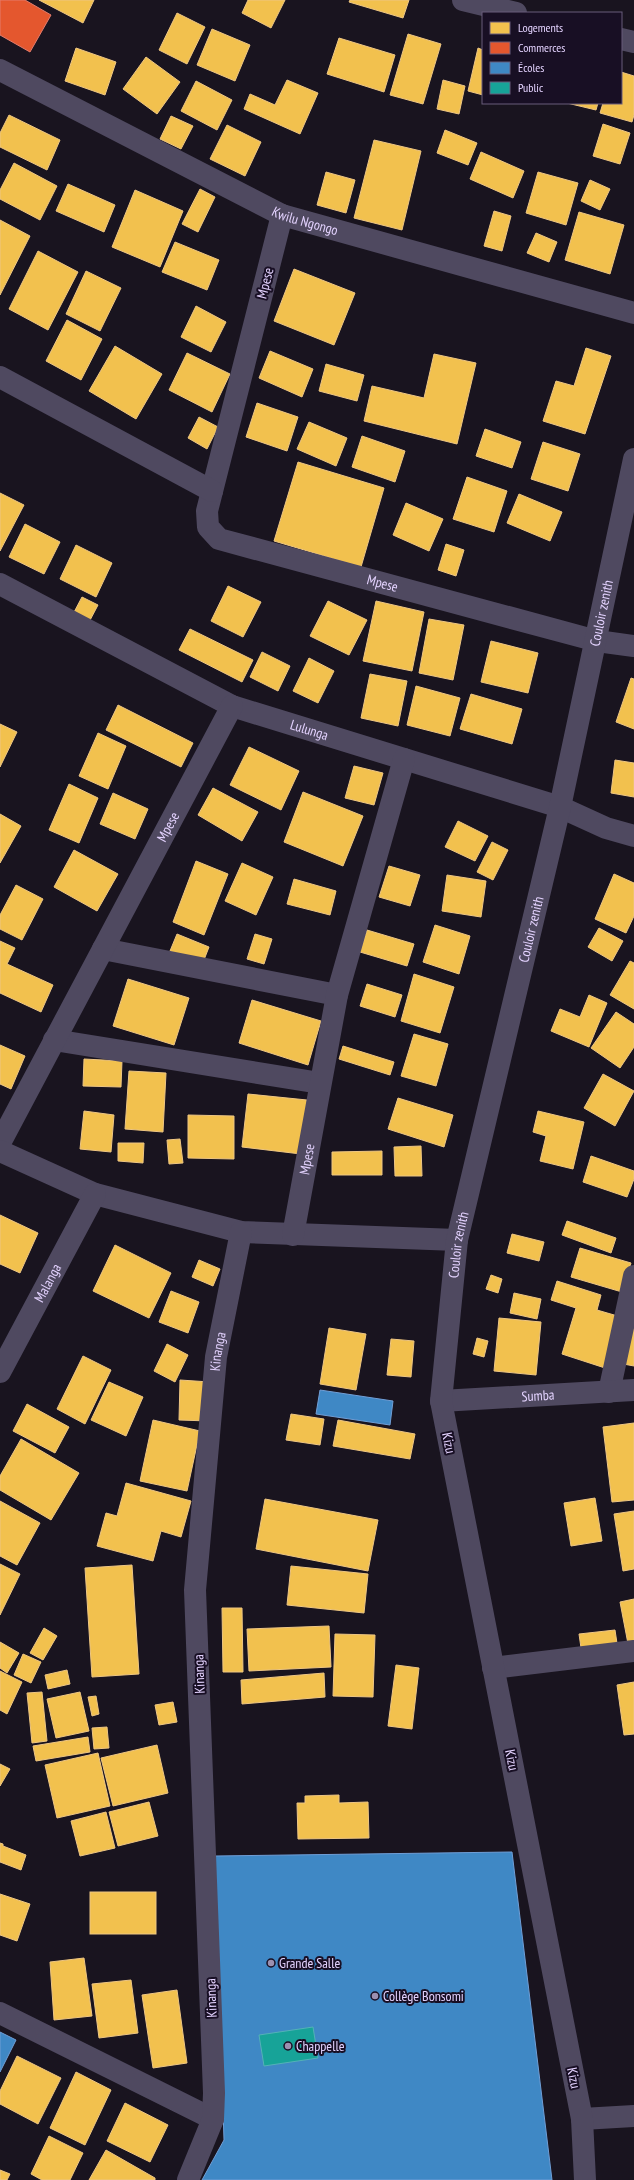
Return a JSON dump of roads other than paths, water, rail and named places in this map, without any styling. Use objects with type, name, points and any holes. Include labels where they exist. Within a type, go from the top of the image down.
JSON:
[{"type":"street","points":[[463,0],[512,12]]},
{"type":"street","points":[[622,39],[634,42]]},
{"type":"street","name":"Kwilu Ngongo","points":[[0,70],[282,215],[634,313]]},
{"type":"street","name":"Mpese","points":[[282,215],[207,511],[208,527],[219,539],[597,641],[634,646]]},
{"type":"street","points":[[0,377],[212,491]]},
{"type":"street","name":"Couloir zenith","points":[[441,1402],[457,1240],[560,807],[597,641],[634,459]]},
{"type":"street","name":"Lulunga","points":[[0,584],[232,706],[560,807],[606,828],[634,836]]},
{"type":"street","name":"Mpese","points":[[0,1142],[232,706]]},
{"type":"street","name":"Mpese","points":[[293,1235],[337,995],[404,759]]},
{"type":"street","points":[[103,949],[337,995]]},
{"type":"street","points":[[54,1040],[320,1083]]},
{"type":"street","points":[[0,1151],[96,1194],[241,1232],[457,1240]]},
{"type":"street","name":"Malanga","points":[[0,1372],[96,1194]]},
{"type":"street","name":"Kinanga","points":[[188,2180],[213,2119],[214,2093],[195,1590],[216,1357],[241,1232]]},
{"type":"street","points":[[609,1392],[634,1276]]},
{"type":"street","name":"Sumba","points":[[441,1402],[634,1390]]},
{"type":"street","name":"Kizu","points":[[441,1402],[582,2120],[586,2180]]},
{"type":"street","points":[[493,1668],[634,1651]]},
{"type":"street","points":[[0,2013],[213,2119]]},
{"type":"street","points":[[582,2120],[634,2116]]},
{"type":"place","name":"Grande Salle","points":[[271,1963]]},
{"type":"place","name":"Collège Bonsomi","points":[[375,1996]]},
{"type":"place","name":"Chappelle","points":[[288,2046]]}]
